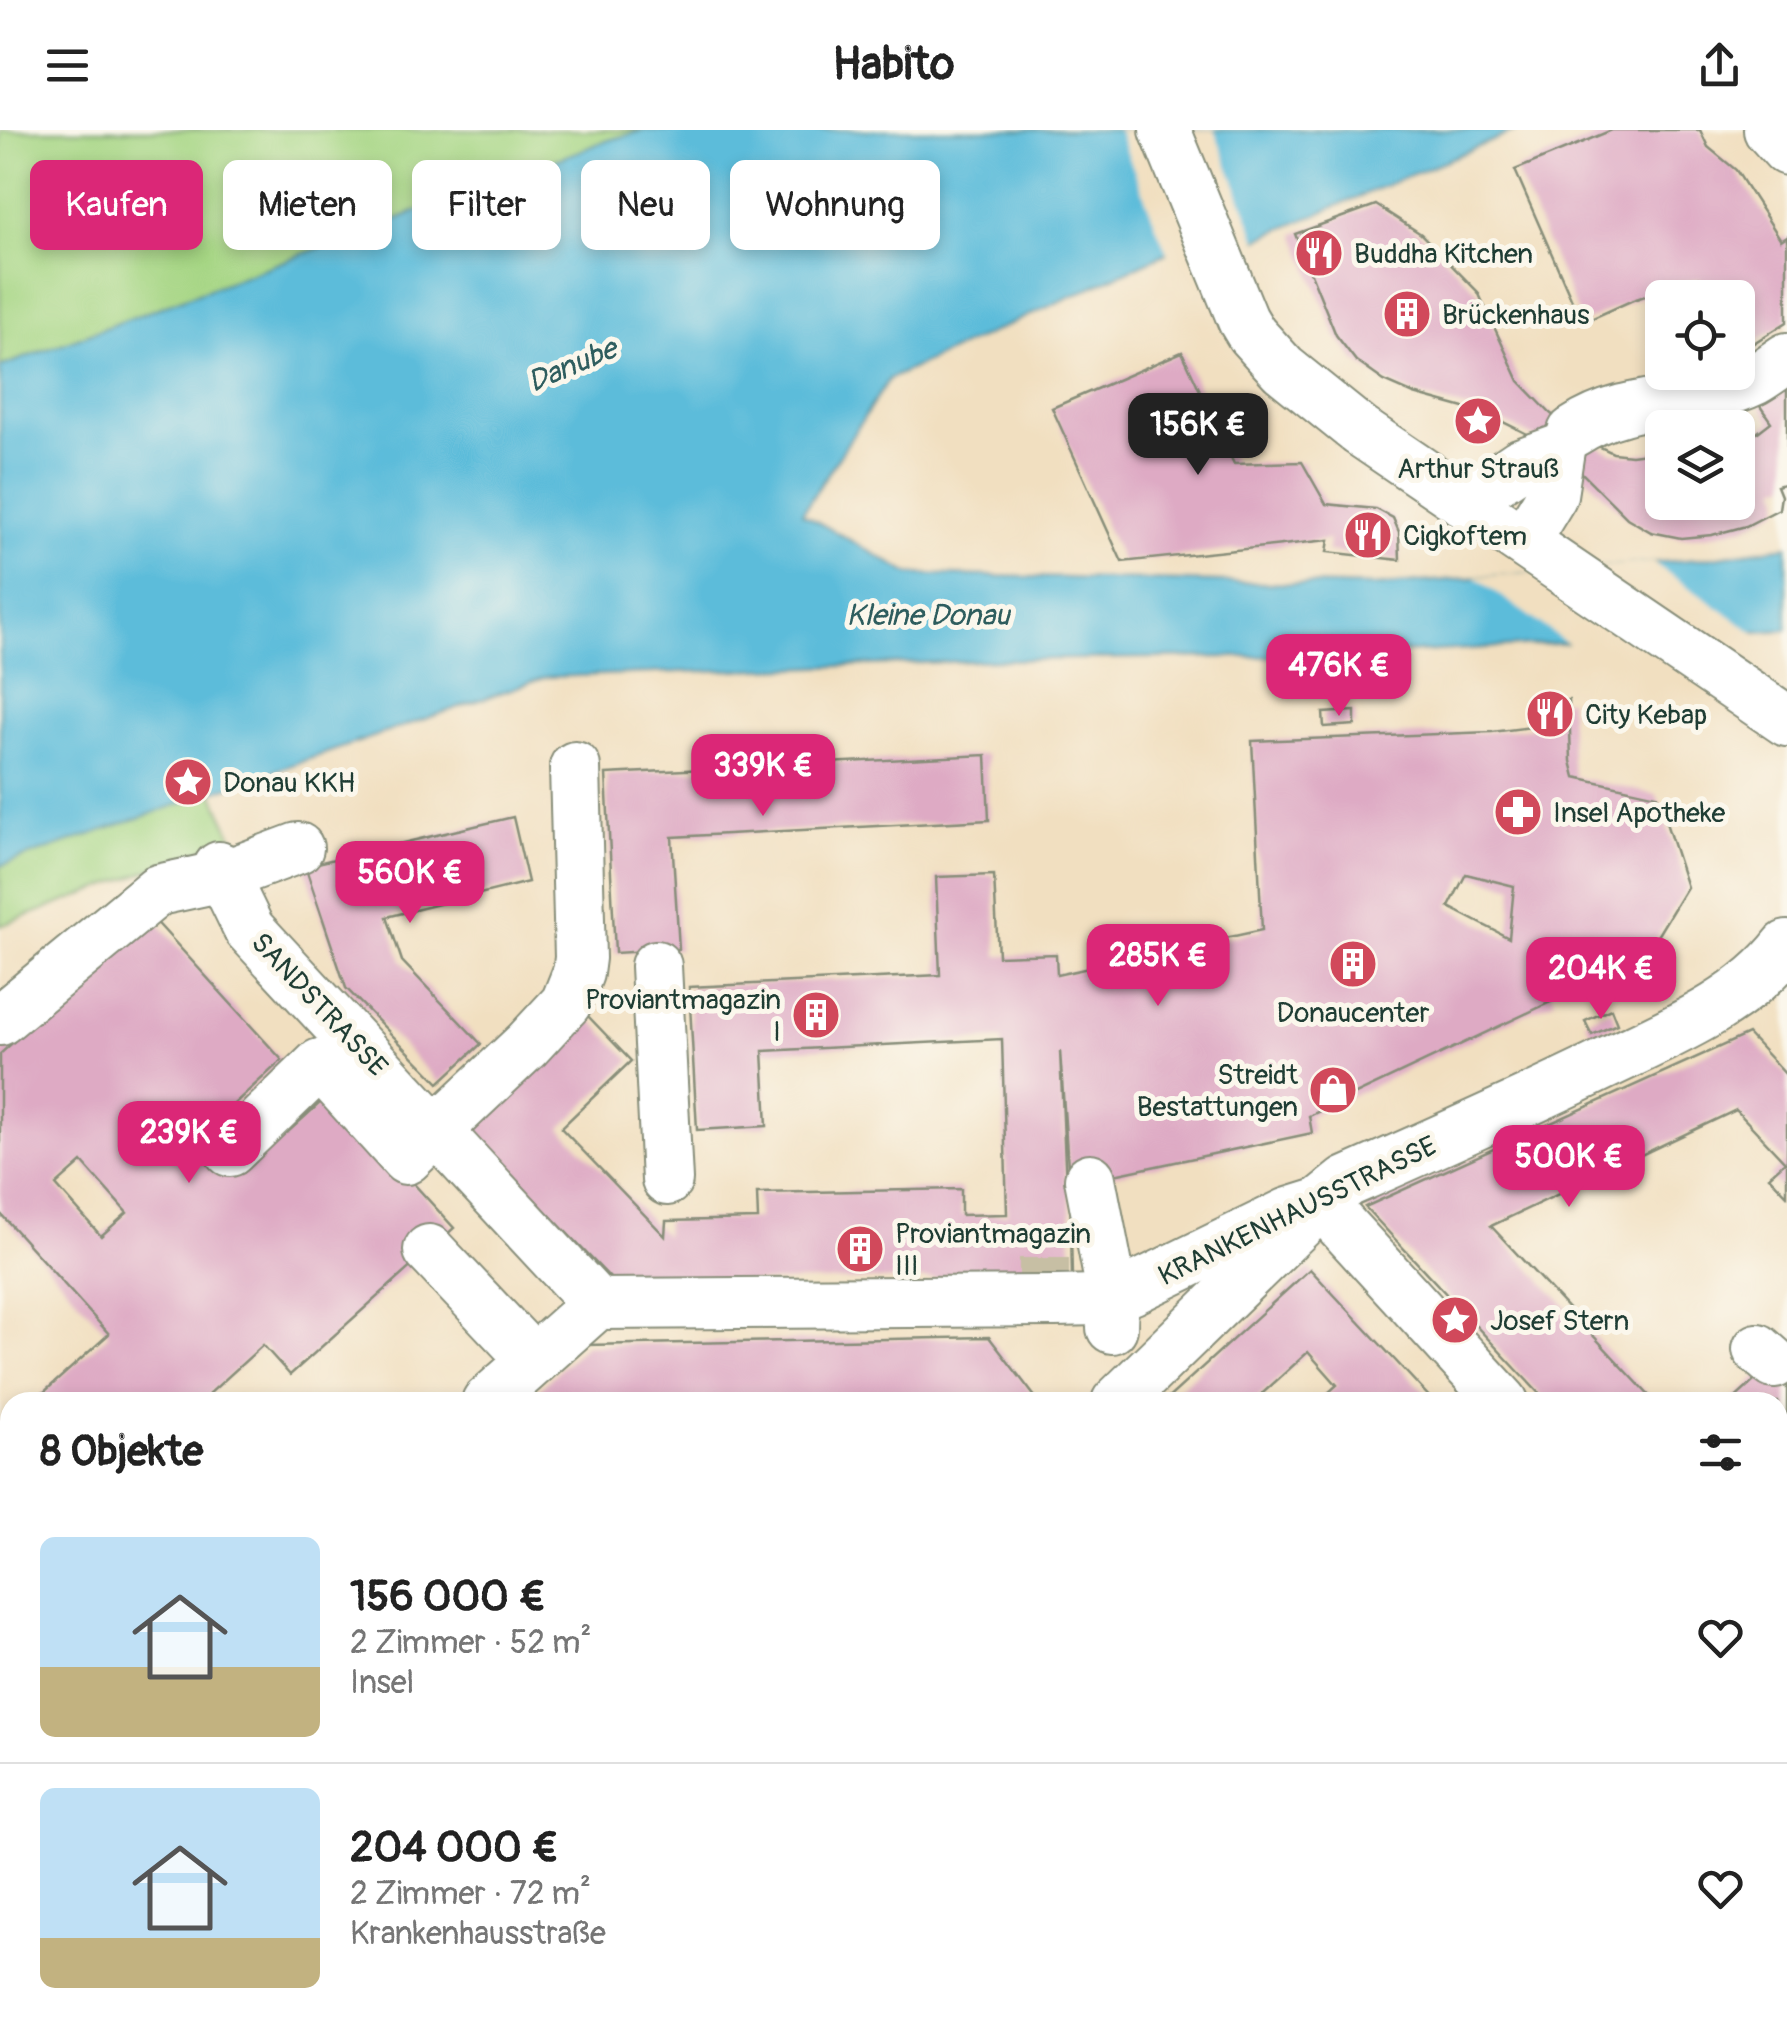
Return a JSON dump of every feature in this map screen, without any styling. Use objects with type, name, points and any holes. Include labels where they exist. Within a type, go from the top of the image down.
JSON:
[{"type":"street","points":[[1165,130],[1252,335],[1282,369],[1360,431],[1787,722]]},
{"type":"street","points":[[1769,130],[1787,150]]},
{"type":"street","points":[[1573,432],[1594,418],[1631,406],[1710,393],[1753,380],[1787,358]]},
{"type":"street","points":[[1464,502],[1520,464],[1559,450],[1552,495],[1536,551]]},
{"type":"street","points":[[230,1151],[320,1064],[406,1159],[566,1003],[578,974],[575,767]]},
{"type":"street","points":[[0,1020],[158,890],[298,848]]},
{"type":"street","name":"SANDSTRASSE","points":[[221,872],[249,929],[597,1304]]},
{"type":"street","name":"KRANKENHAUSSTRASSE","points":[[1124,1303],[1289,1213],[1321,1203],[1347,1182],[1519,1124],[1701,1017],[1756,978],[1787,946]]},
{"type":"street","points":[[656,966],[667,1180]]},
{"type":"street","points":[[1102,1177],[1133,1257],[1124,1303],[1134,1387]]},
{"type":"street","points":[[1134,1387],[1321,1203],[1494,1392]]},
{"type":"street","points":[[430,1250],[533,1360]]},
{"type":"street","points":[[498,1392],[597,1304],[1048,1293],[1082,1311],[1124,1303]]},
{"type":"green space","points":[[0,130],[645,130],[555,160],[412,160],[412,213],[392,221],[392,160],[223,160],[223,250],[314,250],[0,367]]},
{"type":"green space","points":[[212,790],[233,839],[0,926],[0,866]]},
{"type":"water","points":[[645,130],[1518,130],[1215,257],[1206,235],[889,379],[802,513],[910,574],[1374,586],[1699,559],[1787,546],[1787,630],[1367,655],[997,660],[546,677],[0,866],[0,367],[314,250],[392,250],[392,221],[412,213],[412,250],[561,250],[561,160],[555,160]]},
{"type":"pier","points":[[1118,130],[1214,130],[1259,244],[1216,261],[1204,242],[1169,258]]},
{"type":"pier","points":[[1652,562],[1761,637],[1573,648],[1475,577]]},
{"type":"building","points":[[1612,130],[1700,130],[1708,147],[1736,170],[1781,240],[1787,236],[1787,322],[1755,342],[1755,280],[1699,278],[1645,280],[1645,296],[1582,323],[1515,170]]},
{"type":"building","name":"Brückenhaus","points":[[1376,205],[1421,234],[1478,292],[1519,381],[1550,413],[1585,440],[1613,453],[1645,453],[1645,520],[1755,520],[1755,434],[1771,422],[1760,406],[1787,389],[1787,483],[1777,486],[1781,496],[1779,509],[1746,526],[1712,535],[1681,538],[1651,532],[1627,518],[1559,450],[1489,415],[1414,394],[1384,381],[1356,361],[1336,335],[1295,234]]},
{"type":"building","points":[[1182,352],[1234,464],[1302,462],[1326,504],[1376,509],[1393,518],[1399,532],[1400,560],[1327,552],[1329,540],[1122,562],[1052,408]]},
{"type":"building","points":[[1569,700],[1575,777],[1657,795],[1687,887],[1656,938],[1549,986],[1555,1000],[1309,1116],[1312,1133],[1114,1175],[1069,1181],[1060,1051],[1072,1277],[616,1284],[466,1128],[585,1013],[631,1061],[561,1128],[665,1236],[666,1221],[758,1219],[757,1193],[961,1189],[961,1215],[1007,1214],[1002,1039],[763,1051],[767,1126],[697,1130],[689,987],[940,975],[936,877],[994,875],[998,956],[1056,954],[1057,975],[1262,930],[1252,741],[1532,727],[1531,702]],"holes":[[[1466,874],[1514,886],[1509,938],[1449,907]]]},
{"type":"building","points":[[1355,711],[1355,725],[1324,727],[1323,713]]},
{"type":"building","points":[[986,755],[989,820],[672,837],[679,949],[615,953],[606,774]]},
{"type":"building","points":[[513,817],[528,882],[387,917],[402,961],[481,1044],[439,1083],[346,988],[305,866]]},
{"type":"building","points":[[152,917],[282,1060],[188,1146],[196,1156],[258,1100],[288,1132],[331,1093],[454,1228],[290,1375],[263,1345],[211,1392],[44,1392],[109,1334],[0,1213],[0,1054]],"holes":[[[82,1162],[127,1213],[101,1236],[56,1185]]]},
{"type":"building","points":[[1611,1009],[1617,1024],[1592,1035],[1585,1021]]},
{"type":"building","points":[[1748,1034],[1787,1076],[1787,1195],[1769,1176],[1785,1162],[1736,1110],[1491,1226],[1646,1392],[1538,1392],[1365,1207]]},
{"type":"building","points":[[1310,1269],[1425,1392],[1329,1392],[1337,1385],[1308,1352],[1264,1392],[1175,1392]]},
{"type":"building","points":[[989,1337],[1031,1392],[536,1392],[585,1345]]},
{"type":"building","points":[[1787,1351],[1787,1392],[1742,1392]]},
{"type":"tunnel","points":[[1044,1258],[1044,1277]]},
{"type":"place","name":"Buddha Kitchen","points":[[1319,253]]},
{"type":"place","name":"Brückenhaus","points":[[1407,314]]},
{"type":"place","name":"Arthur Strauß","points":[[1478,421]]},
{"type":"place","name":"Cigkoftem","points":[[1368,535]]},
{"type":"place","name":"City Kebap","points":[[1550,714]]},
{"type":"place","name":"Donau KKH","points":[[188,782]]},
{"type":"place","name":"Insel Apotheke","points":[[1518,812]]},
{"type":"place","name":"Donaucenter","points":[[1353,964]]},
{"type":"place","name":"Proviantmagazin I","points":[[816,1015]]},
{"type":"place","name":"Streidt Bestattungen","points":[[1333,1090]]},
{"type":"place","name":"Proviantmagazin III","points":[[860,1249]]},
{"type":"place","name":"Josef Stern","points":[[1455,1320]]},
{"type":"water label","name":"Danube","points":[[572,365]]},
{"type":"water label","name":"Kleine Donau","points":[[928,615]]}]
